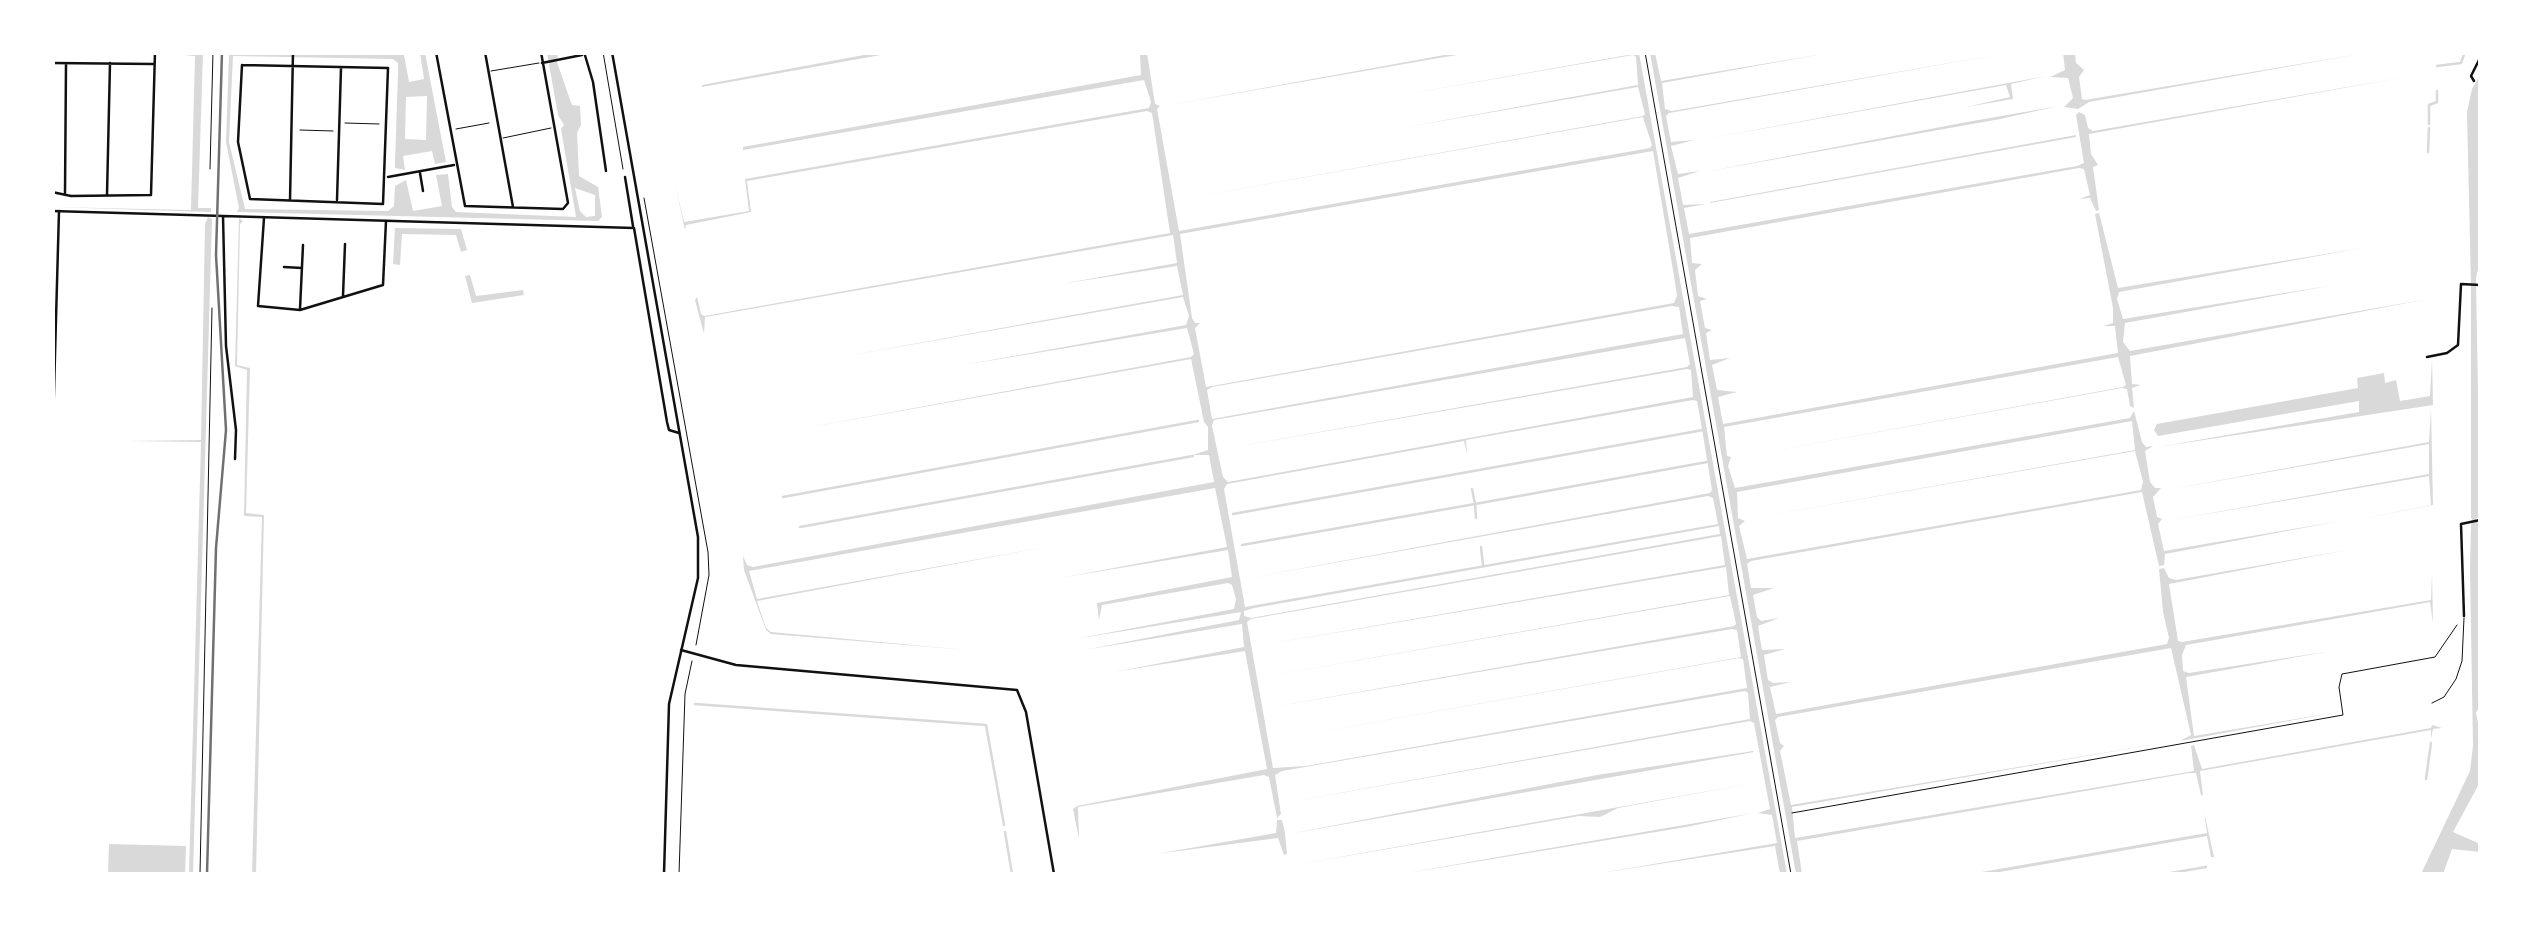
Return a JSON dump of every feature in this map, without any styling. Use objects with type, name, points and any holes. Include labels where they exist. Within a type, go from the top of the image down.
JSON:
[{"type":"street","points":[[52,192],[107,197],[151,195],[155,52]]},
{"type":"street","points":[[210,168],[213,52]]},
{"type":"street","points":[[290,202],[293,52]]},
{"type":"street","points":[[436,52],[465,206],[567,207],[545,62],[540,52]]},
{"type":"street","points":[[484,52],[513,208]]},
{"type":"street","points":[[612,52],[698,538],[699,562],[668,704],[664,874]]},
{"type":"street","points":[[488,72],[584,54],[593,82],[606,172]]},
{"type":"street","points":[[2474,81],[2471,76],[2480,58]]},
{"type":"street","points":[[107,197],[110,62]]},
{"type":"street","points":[[52,63],[155,64]]},
{"type":"street","points":[[65,194],[66,64]]},
{"type":"street","points":[[242,65],[293,66],[388,68],[384,204],[250,200],[238,142],[242,65]]},
{"type":"street","points":[[337,203],[341,67]]},
{"type":"street","points":[[500,138],[554,128]]},
{"type":"street","points":[[386,177],[456,165]]},
{"type":"street","points":[[420,171],[423,191]]},
{"type":"street","points":[[625,177],[667,422],[674,433],[687,432]]},
{"type":"street","points":[[52,211],[634,228]]},
{"type":"street","points":[[52,463],[59,211]]},
{"type":"street","points":[[223,216],[226,346],[236,430],[235,459]]},
{"type":"street","points":[[264,216],[258,306],[300,310],[383,286],[386,221]]},
{"type":"street","points":[[343,297],[345,244]]},
{"type":"street","points":[[300,310],[304,245]]},
{"type":"street","points":[[284,267],[302,268]]},
{"type":"street","points":[[2426,357],[2447,353],[2458,344],[2462,284],[2479,285]]},
{"type":"street","points":[[2432,703],[2444,697],[2462,661],[2461,524],[2477,520]]},
{"type":"street","points":[[680,650],[736,665],[1018,690],[1026,712],[1054,874]]},
{"type":"path","points":[[603,52],[625,177]]},
{"type":"path","points":[[1645,52],[1791,874]]},
{"type":"path","points":[[2480,115],[2480,134]]},
{"type":"path","points":[[450,130],[497,122]]},
{"type":"path","points":[[339,123],[387,124]]},
{"type":"path","points":[[292,129],[339,131]]},
{"type":"path","points":[[200,874],[212,308]]},
{"type":"path","points":[[1792,813],[2342,715],[2342,674],[2435,657],[2464,616]]},
{"type":"path","points":[[679,874],[684,694],[694,653]]},
{"type":"shaded area","points":[[558,52],[557,62],[572,105],[580,106],[579,176],[598,187],[602,217],[598,221],[237,212],[226,142],[229,53],[414,53],[404,55],[409,82],[424,79],[420,53],[425,53],[446,162],[435,164],[432,151],[403,156],[405,170],[395,168],[398,63],[393,59],[233,56],[229,142],[245,209],[388,211],[394,206],[395,186],[406,180],[413,211],[442,206],[436,175],[448,174],[456,212],[576,217],[561,129],[564,125],[558,115],[547,53]],"holes":[[[427,96],[426,140],[405,139],[406,97]],[[575,188],[595,195],[595,216],[586,217],[580,211]]]},
{"type":"shaded area","points":[[160,53],[203,53],[198,208],[211,208],[211,212],[53,207],[191,210],[195,56]]},
{"type":"shaded area","points":[[892,53],[702,87],[702,85]]},
{"type":"shaded area","points":[[1140,53],[1147,53],[1155,104],[1160,106],[1157,109],[1179,231],[1650,148],[1643,117],[1178,200],[1643,116],[1638,87],[1401,128],[1638,85],[1633,55],[1396,96],[1639,53],[1787,874],[1780,874],[1775,846],[1595,874],[1777,843],[1772,815],[1758,813],[1770,809],[1754,723],[1750,721],[1284,803],[1750,719],[1745,691],[1282,771],[1275,775],[1281,814],[1277,818],[1269,777],[1264,775],[1078,807],[1079,839],[1073,809],[1077,806],[1267,769],[1245,651],[1114,672],[1244,647],[1242,624],[1084,650],[1239,620],[1241,612],[1075,639],[1234,609],[1236,599],[1228,583],[1102,605],[1099,620],[1097,603],[1232,577],[1228,550],[1060,578],[1227,547],[1215,488],[749,571],[757,599],[1051,546],[757,601],[771,632],[967,650],[771,634],[766,630],[744,570],[743,556],[747,565],[753,567],[1214,482],[1209,455],[1193,455],[1208,450],[1208,427],[1191,359],[795,430],[1191,357],[1194,354],[1187,328],[958,366],[1186,325],[1189,316],[1183,297],[841,357],[1183,295],[1177,266],[1061,284],[1177,263],[1173,235],[705,317],[704,334],[695,300],[697,297],[704,316],[1170,233],[1152,113],[747,181],[751,212],[686,225],[685,230],[675,184],[684,222],[749,211],[745,179],[1149,108],[1151,102],[1144,80],[743,147],[1141,75]],"holes":[[[1653,151],[1677,296],[1674,303],[1206,387],[1195,328],[1200,323],[1192,318],[1180,234]],[[1672,306],[1679,307],[1683,334],[1212,419],[1207,390]],[[1685,338],[1690,364],[1687,367],[1223,449],[1691,370],[1693,397],[1228,482],[1223,477],[1214,420]],[[1693,400],[1697,401],[1712,490],[1244,579],[1708,496],[1713,498],[1718,524],[1245,607],[1224,489],[1227,484],[1464,441],[1467,454],[1466,440]],[[1719,526],[1720,534],[1251,618],[1244,616],[1244,611],[1254,608]],[[1721,536],[1725,565],[1257,646],[1726,567],[1729,595],[1262,677],[1730,596],[1734,626],[1267,708],[1732,629],[1737,630],[1741,657],[1274,740],[1739,658],[1743,659],[1747,688],[1306,766],[1273,768],[1247,622]]]},
{"type":"shaded area","points":[[1469,53],[1433,59],[1164,106],[1450,54]]},
{"type":"shaded area","points":[[1650,53],[1655,53],[1661,81],[1828,53],[1662,83],[1665,109],[1672,111],[2007,53],[1669,113],[1666,116],[1671,142],[1694,140],[1671,146],[1678,174],[1700,171],[1678,178],[1683,205],[1706,204],[1684,208],[1689,234],[2077,166],[2084,163],[2076,115],[2079,112],[2085,115],[2088,128],[2093,131],[2405,77],[2089,134],[2091,154],[2098,165],[2093,167],[2099,210],[2096,211],[2090,198],[2079,199],[2090,195],[2084,169],[2079,168],[1690,238],[1692,263],[1702,264],[1695,270],[1698,296],[1707,299],[1700,301],[1705,328],[1712,330],[1706,333],[1710,360],[1730,358],[1712,365],[1717,390],[1737,392],[1718,397],[1723,424],[2118,353],[2115,326],[2103,326],[2113,323],[2113,308],[2095,214],[2099,213],[2118,288],[2362,248],[2119,292],[2117,299],[2123,319],[2334,285],[2125,323],[2123,342],[2130,351],[2428,299],[2130,356],[2132,384],[2141,385],[2132,388],[2134,408],[2130,406],[2127,389],[2122,388],[1734,458],[2123,387],[2126,385],[2118,357],[1724,427],[1735,488],[2130,418],[2134,411],[2142,442],[2146,447],[2153,446],[2145,451],[2150,482],[2161,488],[2153,497],[2157,517],[2162,519],[2158,524],[2164,551],[2340,521],[2165,554],[2164,565],[2159,566],[2142,492],[1751,561],[1747,564],[1751,588],[1774,588],[1753,595],[1757,617],[1761,621],[1779,618],[1758,626],[1762,650],[1785,649],[1764,655],[1768,680],[1791,682],[1770,687],[1776,714],[2167,644],[2159,569],[2164,568],[2169,578],[2176,580],[2347,550],[2169,584],[2178,641],[2182,642],[2431,600],[2432,574],[2433,623],[2430,602],[2186,645],[2183,671],[2189,673],[2331,651],[2186,677],[2194,736],[2338,712],[2180,741],[2191,735],[2171,648],[1778,717],[1775,720],[1784,746],[1780,751],[1791,805],[2174,741],[1792,807],[1795,838],[2194,771],[2194,745],[2202,769],[2432,725],[2442,728],[2433,729],[2431,739],[2431,730],[2200,771],[2203,795],[2196,773],[2189,773],[1797,841],[1802,874],[1796,874]],"holes":[[[2132,421],[2135,450],[1748,519],[2135,451],[2143,482],[2141,490],[1747,559],[1739,526],[1745,521],[1738,518],[1737,492]]]},
{"type":"shaded area","points":[[2063,53],[2075,53],[2076,63],[2084,70],[2079,77],[2085,100],[2365,53],[2089,102],[2078,109],[2064,107],[2073,98],[2068,78],[2050,77],[2065,70]]},
{"type":"shaded area","points":[[2480,75],[2480,260],[2476,278],[2480,508],[2475,519],[2480,523],[2480,705],[2476,713],[2480,782],[2453,832],[2480,844],[2480,852],[2452,849],[2443,874],[2421,874],[2470,771],[2473,746],[2470,570],[2474,522],[2467,112]]},
{"type":"shaded area","points":[[2046,76],[2011,84],[2013,99],[1966,107],[2010,97],[2006,85],[1700,140]]},
{"type":"shaded area","points":[[2059,106],[2000,119],[1704,172],[1967,122]]},
{"type":"shaded area","points":[[2076,137],[1710,203],[1710,202]]},
{"type":"shaded area","points":[[208,217],[212,219],[193,874],[189,874],[201,442],[128,441],[201,440]]},
{"type":"shaded area","points":[[239,218],[243,221],[237,365],[250,368],[246,513],[264,515],[256,874],[252,874],[262,517],[244,516],[247,370],[235,366]]},
{"type":"shaded area","points":[[395,228],[461,229],[467,250],[461,252],[456,235],[402,234],[400,265],[393,264]]},
{"type":"shaded area","points":[[470,275],[476,296],[523,290],[524,295],[472,303],[465,276]]},
{"type":"shaded area","points":[[2432,359],[2433,405],[2158,447],[2359,412],[2359,401],[2158,436],[2154,430],[2157,424],[2358,388],[2357,378],[2384,373],[2385,383],[2396,380],[2400,401],[2430,396]]},
{"type":"shaded area","points":[[2431,409],[2433,505],[2344,522],[2431,505],[2429,476],[2166,521],[2429,474],[2429,444],[2166,490],[2429,442]]},
{"type":"shaded area","points":[[1754,752],[1289,834],[1597,775]]},
{"type":"shaded area","points":[[1759,782],[1618,808],[1600,817],[1579,816],[1295,865]]},
{"type":"shaded area","points":[[2204,812],[2214,857],[2207,836],[1970,874],[2207,833]]},
{"type":"shaded area","points":[[1754,813],[1686,827],[1402,874],[1492,858]]},
{"type":"shaded area","points":[[1277,820],[1282,820],[1285,833],[1284,855],[1278,838],[1156,854],[1276,833]]},
{"type":"shaded area","points":[[109,844],[186,846],[185,874],[108,873]]},
{"type":"waterway","points":[[2437,66],[2461,63],[2465,52]]},
{"type":"waterway","points":[[2429,124],[2429,105],[2437,102],[2437,91]]},
{"type":"waterway","points":[[2428,152],[2429,128]]},
{"type":"waterway","points":[[783,497],[1198,421]]},
{"type":"waterway","points":[[1233,514],[1703,430]]},
{"type":"waterway","points":[[800,527],[1193,456]]},
{"type":"waterway","points":[[1476,518],[1475,504],[1707,462]]},
{"type":"waterway","points":[[1242,545],[1475,504],[1472,489]]},
{"type":"waterway","points":[[1481,547],[1483,565]]},
{"type":"waterway","points":[[695,704],[986,725],[1004,825]]},
{"type":"waterway","points":[[2426,779],[2431,743]]},
{"type":"waterway","points":[[1005,832],[1012,874]]},
{"type":"waterway","points":[[2165,874],[2206,867]]},
{"type":"tram line","points":[[207,874],[216,548],[226,430],[216,255],[222,52]]}]
